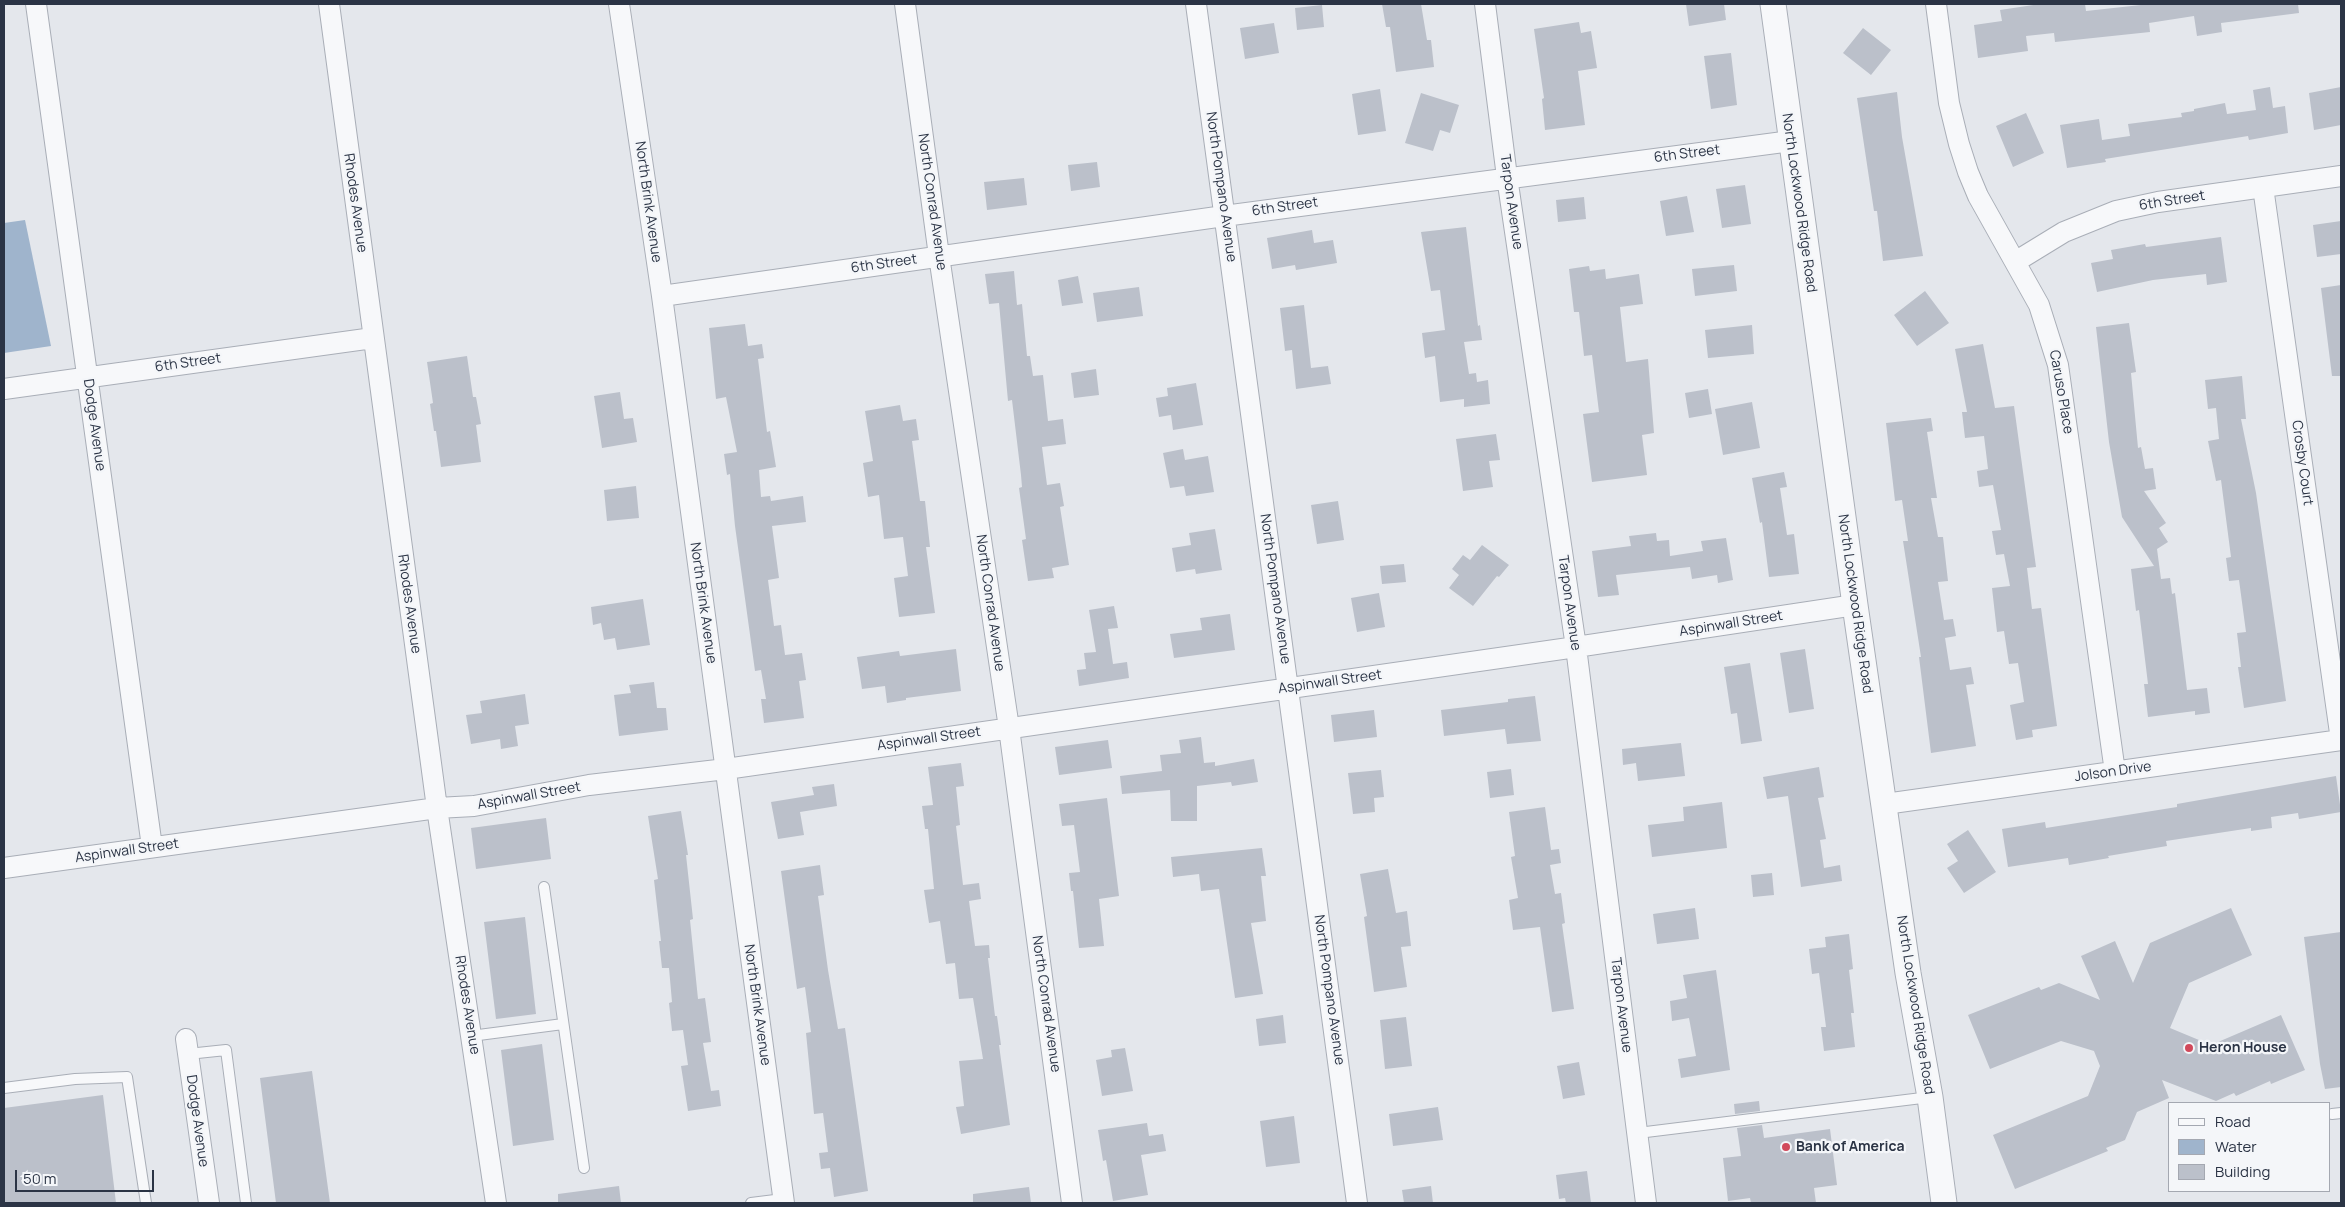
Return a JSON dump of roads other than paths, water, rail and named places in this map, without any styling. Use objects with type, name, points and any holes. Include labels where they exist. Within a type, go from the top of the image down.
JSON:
[{"type":"street","name":"Dodge Avenue","points":[[36,4],[152,847]]},
{"type":"street","name":"Rhodes Avenue","points":[[329,4],[437,808],[496,1203]]},
{"type":"street","name":"North Brink Avenue","points":[[619,4],[662,296],[784,1201]]},
{"type":"street","name":"North Conrad Avenue","points":[[905,4],[939,256],[1009,728],[1072,1203]]},
{"type":"street","name":"North Pompano Avenue","points":[[1196,4],[1358,1203]]},
{"type":"street","name":"Tarpon Avenue","points":[[1485,4],[1507,177],[1576,648],[1646,1203]]},
{"type":"street","name":"North Lockwood Ridge Road","points":[[1773,4],[1855,606],[1908,973],[1930,1097],[1944,1203]]},
{"type":"street","name":"Caruso Place","points":[[1936,4],[1949,103],[1958,144],[1978,196],[2039,305],[2058,365],[2115,772]]},
{"type":"street","name":"6th Street","points":[[662,296],[1507,177],[1791,141]]},
{"type":"street","name":"6th Street","points":[[2015,262],[2064,232],[2116,211],[2158,202],[2341,176]]},
{"type":"street","name":"Crosby Court","points":[[2263,187],[2341,740]]},
{"type":"street","name":"6th Street","points":[[4,389],[373,338]]},
{"type":"street","name":"Aspinwall Street","points":[[4,868],[437,808],[474,806],[589,785],[726,768],[1576,648],[1855,606]]},
{"type":"street","name":"Jolson Drive","points":[[1885,804],[2341,740]]},
{"type":"street","name":"Dodge Avenue","points":[[187,1046],[209,1203]]},
{"type":"lane","points":[[544,887],[584,1168]]},
{"type":"lane","points":[[471,1036],[563,1024]]},
{"type":"lane","points":[[187,1046],[226,1050],[246,1203]]},
{"type":"lane","points":[[4,1088],[74,1080],[127,1077],[146,1203]]},
{"type":"lane","points":[[1638,1133],[1930,1097]]},
{"type":"lane","points":[[751,1203],[784,1201]]},
{"type":"water","points":[[25,220],[51,346],[4,353],[4,223]]},
{"type":"place","name":"Heron House","points":[[2189,1048]]},
{"type":"place","name":"Bank of America","points":[[1786,1147]]}]
